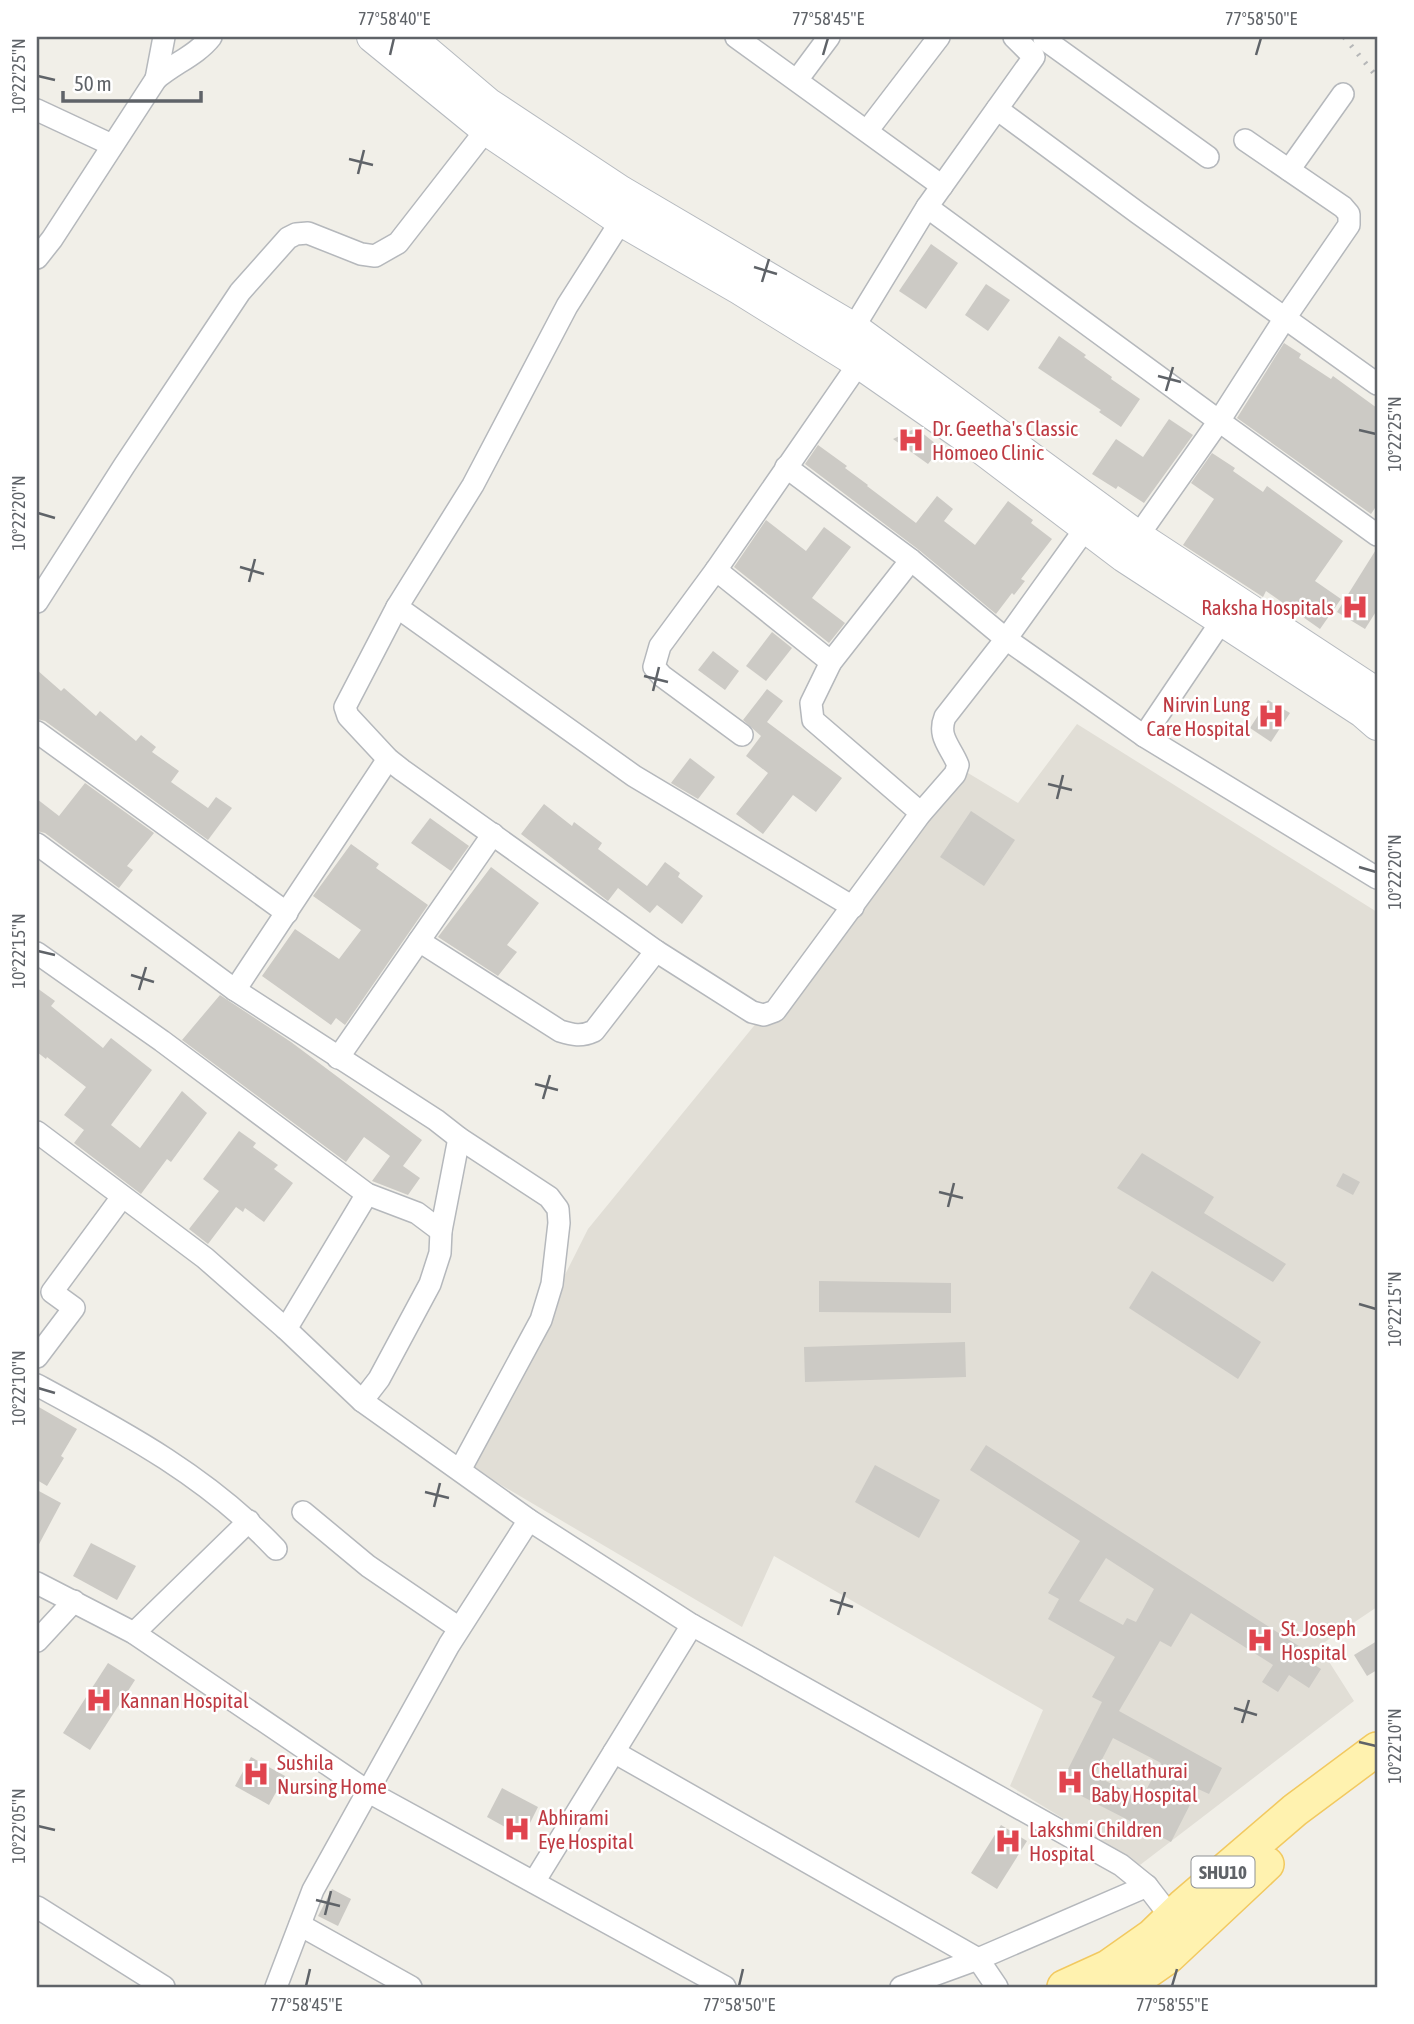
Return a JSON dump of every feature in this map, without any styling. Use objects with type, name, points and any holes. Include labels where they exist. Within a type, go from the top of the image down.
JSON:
[{"type":"main road","points":[[372,37],[486,130],[621,221],[739,289],[856,346],[975,444],[1085,529],[1377,693]]},
{"type":"main road","points":[[410,37],[488,103],[1138,536],[1377,726]]},
{"type":"main road","name":"SHU10","points":[[1118,1981],[1152,1936],[1171,1917],[1295,1810],[1377,1749]]},
{"type":"main road","name":"SHU10","points":[[1064,1987],[1118,1981],[1167,1957],[1309,1826],[1377,1774]]},
{"type":"street","points":[[156,79],[164,37]]},
{"type":"street","points":[[37,258],[156,79],[205,45],[211,37]]},
{"type":"street","points":[[736,37],[942,186]]},
{"type":"street","points":[[797,80],[829,37]]},
{"type":"street","points":[[867,131],[939,37]]},
{"type":"street","points":[[1014,37],[1041,44],[1208,157]]},
{"type":"street","points":[[742,735],[662,676],[654,667],[655,656],[786,467],[856,346],[927,207],[1041,44]]},
{"type":"street","points":[[1289,170],[1343,94]]},
{"type":"street","points":[[997,109],[1377,384]]},
{"type":"street","points":[[37,110],[112,145]]},
{"type":"street","points":[[37,602],[240,292],[288,238],[308,233],[361,254],[375,256],[398,243],[486,130]]},
{"type":"street","points":[[1138,536],[1219,421],[1284,318],[1349,225],[1349,214],[1343,207],[1245,140]]},
{"type":"street","points":[[927,207],[1377,535]]},
{"type":"street","points":[[621,221],[567,306],[474,485],[397,607],[345,707],[348,716],[388,760],[656,951],[752,1012],[764,1016],[775,1011],[921,813],[955,774],[958,765],[942,737],[941,727],[946,717],[1085,529]]},
{"type":"street","points":[[786,467],[911,561],[1006,639],[1144,736],[1377,878]]},
{"type":"street","points":[[911,561],[831,662],[811,703],[813,720],[921,813]]},
{"type":"street","points":[[716,570],[831,662]]},
{"type":"street","points":[[397,607],[634,776],[853,907]]},
{"type":"street","points":[[1144,736],[1229,610]]},
{"type":"street","points":[[37,732],[287,913]]},
{"type":"street","points":[[235,990],[388,760]]},
{"type":"street","points":[[338,1058],[493,834]]},
{"type":"street","points":[[37,844],[235,990],[436,1120],[549,1197],[558,1209],[559,1223],[552,1284],[541,1320],[460,1470]]},
{"type":"street","points":[[419,941],[560,1031],[575,1035],[594,1031],[656,951]]},
{"type":"street","points":[[37,953],[162,1041],[367,1194],[417,1213],[441,1231]]},
{"type":"street","points":[[37,1132],[205,1258],[362,1401],[529,1520],[692,1625],[1121,1865],[1147,1886],[1171,1917]]},
{"type":"street","points":[[362,1401],[379,1379],[430,1284],[440,1253],[441,1231],[459,1138]]},
{"type":"street","points":[[286,1329],[367,1194]]},
{"type":"street","points":[[37,1357],[74,1308],[52,1292],[122,1197]]},
{"type":"street","points":[[37,1385],[167,1458],[250,1521],[276,1549]]},
{"type":"street","points":[[303,1512],[368,1566],[460,1628]]},
{"type":"street","points":[[276,1987],[313,1890],[460,1628],[529,1520]]},
{"type":"street","points":[[134,1633],[250,1521]]},
{"type":"street","points":[[37,1583],[134,1633],[367,1791],[725,1987]]},
{"type":"street","points":[[37,1641],[74,1601]]},
{"type":"street","points":[[534,1882],[692,1625]]},
{"type":"street","points":[[614,1752],[978,1959],[997,1987]]},
{"type":"street","points":[[901,1987],[978,1959],[1147,1886]]},
{"type":"street","points":[[37,1907],[164,1987]]},
{"type":"street","points":[[300,1925],[411,1987]]},
{"type":"shaded area","points":[[1077,724],[1377,912],[1377,1607],[1319,1646],[1354,1701],[1140,1865],[1010,1786],[1043,1710],[774,1556],[742,1627],[469,1466],[588,1229],[963,770],[1018,803]]},
{"type":"building","points":[[931,244],[958,263],[926,309],[899,291]]},
{"type":"building","points":[[986,284],[1010,300],[988,331],[965,315]]},
{"type":"building","points":[[1059,336],[1140,399],[1121,427],[1099,412],[1101,410],[1038,368]]},
{"type":"building","points":[[1284,343],[1301,354],[1299,358],[1331,379],[1333,376],[1377,408],[1377,505],[1371,514],[1237,418]]},
{"type":"building","points":[[1169,419],[1193,435],[1144,503],[1118,486],[1116,489],[1092,474],[1116,439],[1143,457]]},
{"type":"building","points":[[916,428],[941,448],[928,464],[893,439]]},
{"type":"building","points":[[818,445],[916,523],[937,496],[953,509],[944,521],[975,545],[1008,501],[1052,539],[1021,579],[1025,581],[996,614],[919,550],[805,464]]},
{"type":"building","points":[[1212,453],[1263,492],[1267,486],[1343,541],[1315,581],[1341,599],[1320,629],[1266,591],[1263,597],[1183,545],[1214,499],[1191,483]]},
{"type":"building","points":[[766,520],[806,551],[824,527],[851,547],[812,598],[845,623],[829,643],[734,567]]},
{"type":"building","points":[[1377,548],[1377,610],[1365,629],[1337,612]]},
{"type":"building","points":[[772,632],[792,648],[766,681],[746,666]]},
{"type":"building","points":[[713,651],[739,671],[725,690],[698,670]]},
{"type":"building","points":[[37,670],[61,691],[64,688],[96,716],[100,711],[136,741],[141,735],[156,747],[152,752],[179,771],[171,782],[208,808],[216,797],[232,808],[208,840],[45,721],[37,719]]},
{"type":"building","points":[[767,689],[783,701],[767,722],[842,778],[816,812],[793,795],[763,834],[736,814],[768,773],[746,756],[761,736],[743,720]]},
{"type":"building","points":[[1268,700],[1290,713],[1271,742],[1250,728]]},
{"type":"building","points":[[690,758],[715,777],[698,799],[671,783]]},
{"type":"building","points":[[85,783],[154,833],[127,866],[133,870],[119,888],[45,833],[37,831],[37,799],[59,816]]},
{"type":"building","points":[[544,804],[572,826],[574,822],[602,843],[598,849],[647,886],[665,862],[680,873],[678,877],[703,896],[682,924],[657,905],[650,913],[618,888],[608,901],[521,834]]},
{"type":"building","points":[[971,811],[1015,840],[984,886],[940,857]]},
{"type":"building","points":[[430,818],[469,846],[451,871],[411,843]]},
{"type":"building","points":[[351,844],[379,864],[376,868],[428,905],[345,1025],[336,1018],[331,1025],[262,976],[295,929],[339,959],[361,930],[313,896]]},
{"type":"building","points":[[491,867],[539,903],[507,945],[517,952],[498,976],[438,937]]},
{"type":"building","points":[[37,988],[55,1001],[51,1006],[103,1048],[111,1038],[152,1070],[111,1125],[140,1148],[182,1091],[207,1113],[171,1162],[167,1159],[141,1194],[74,1143],[84,1130],[64,1115],[86,1087],[37,1052]]},
{"type":"building","points":[[220,995],[291,1042],[422,1140],[403,1166],[420,1178],[408,1195],[372,1181],[390,1156],[364,1137],[346,1162],[182,1040]]},
{"type":"building","points":[[239,1131],[256,1143],[253,1147],[278,1165],[274,1169],[293,1183],[264,1222],[245,1208],[243,1212],[236,1207],[208,1244],[189,1229],[219,1191],[203,1179]]},
{"type":"building","points":[[1142,1153],[1214,1197],[1204,1213],[1286,1264],[1273,1282],[1117,1188]]},
{"type":"building","points":[[1343,1173],[1360,1182],[1353,1195],[1336,1186]]},
{"type":"building","points":[[1152,1271],[1261,1342],[1238,1379],[1129,1308]]},
{"type":"building","points":[[819,1281],[951,1283],[951,1313],[819,1312]]},
{"type":"building","points":[[965,1342],[966,1377],[805,1382],[804,1347]]},
{"type":"building","points":[[37,1406],[77,1429],[47,1486],[37,1480]]},
{"type":"building","points":[[986,1445],[1305,1650],[1301,1656],[1321,1669],[1309,1688],[1289,1675],[1278,1692],[1262,1682],[1273,1665],[1191,1613],[1171,1647],[1160,1641],[1119,1711],[1222,1768],[1209,1794],[1198,1789],[1171,1842],[1060,1785],[1102,1702],[1092,1697],[1115,1657],[1048,1619],[1059,1599],[1048,1593],[1080,1541],[970,1470]],"holes":[[[1106,1558],[1154,1589],[1136,1622],[1127,1618],[1123,1625],[1079,1601]],[[1113,1738],[1161,1763],[1141,1799],[1094,1775]]]},
{"type":"building","points":[[875,1465],[940,1500],[919,1538],[855,1502]]},
{"type":"building","points":[[37,1490],[61,1503],[37,1548]]},
{"type":"building","points":[[91,1543],[136,1566],[117,1600],[73,1576]]},
{"type":"building","points":[[1377,1641],[1377,1670],[1367,1676],[1354,1655]]},
{"type":"building","points":[[108,1663],[135,1680],[90,1750],[63,1733]]},
{"type":"building","points":[[251,1757],[285,1776],[269,1805],[235,1786]]},
{"type":"building","points":[[502,1788],[538,1807],[523,1837],[487,1817]]},
{"type":"building","points":[[1001,1825],[1027,1841],[997,1889],[971,1873]]},
{"type":"building","points":[[332,1889],[351,1899],[338,1926],[318,1916]]},
{"type":"railway","points":[[1344,37],[1377,77]]},
{"type":"place","name":"Dr. Geetha's Classic Homoeo Clinic","points":[[911,440]]},
{"type":"place","name":"Raksha Hospitals","points":[[1355,607]]},
{"type":"place","name":"Nirvin Lung Care Hospital","points":[[1271,716]]},
{"type":"place","name":"St. Joseph Hospital","points":[[1260,1640]]},
{"type":"place","name":"Kannan Hospital","points":[[99,1700]]},
{"type":"place","name":"Sushila Nursing Home","points":[[256,1774]]},
{"type":"place","name":"Chellathurai Baby Hospital","points":[[1070,1782]]},
{"type":"place","name":"Abhirami Eye Hospital","points":[[517,1829]]},
{"type":"place","name":"Lakshmi Children Hospital","points":[[1008,1841]]}]
